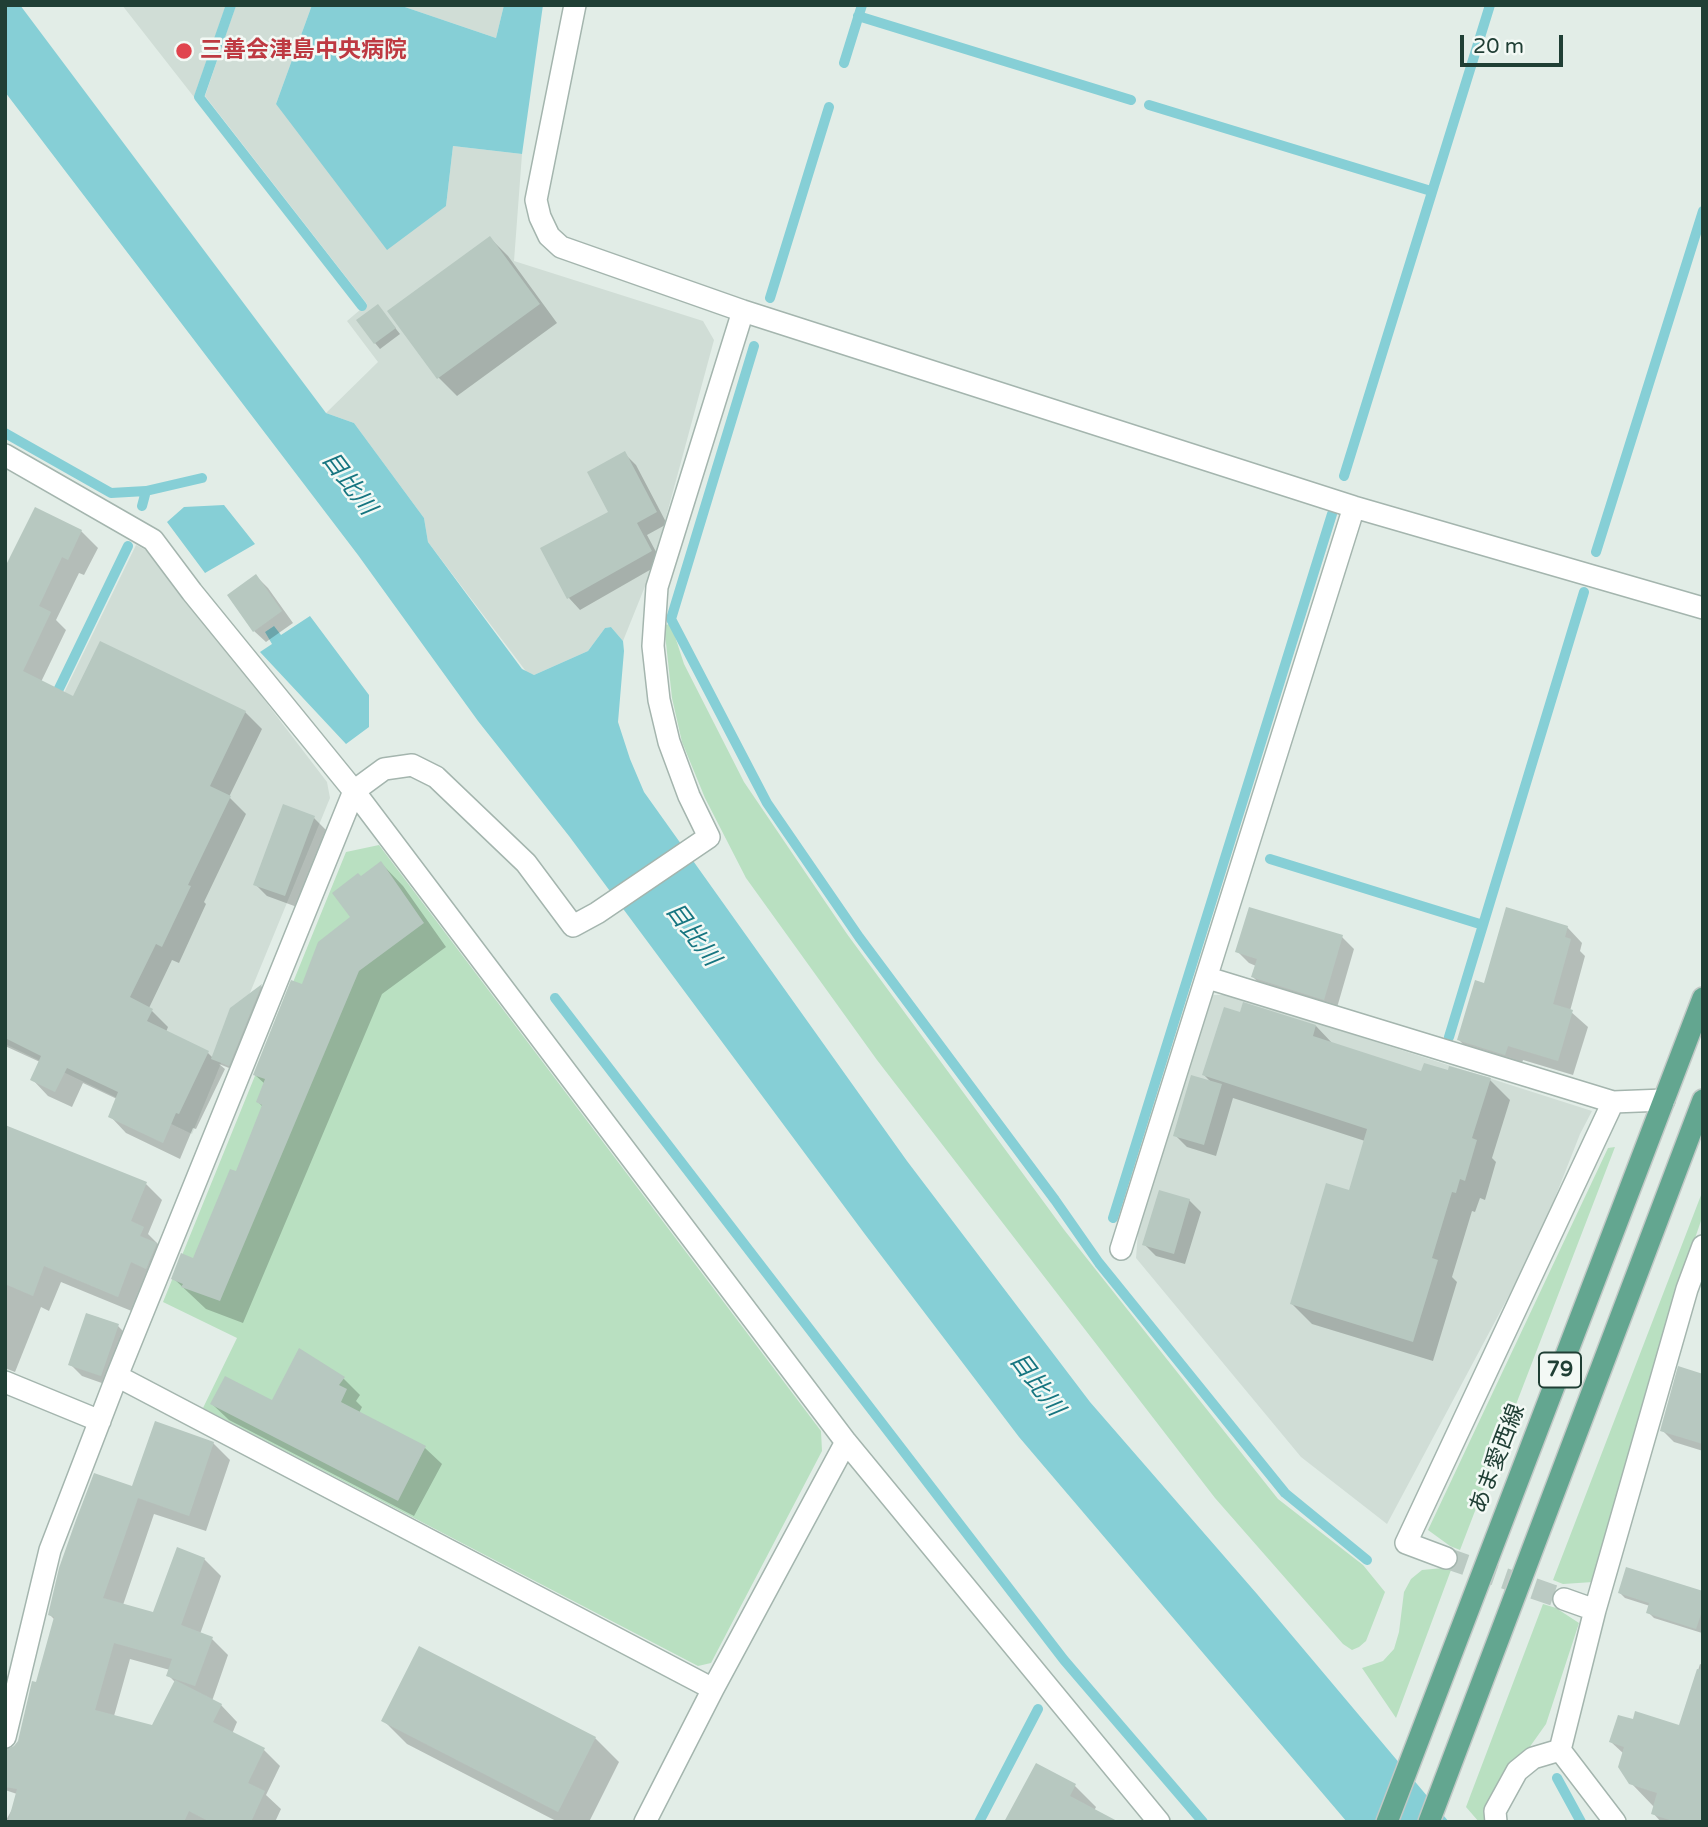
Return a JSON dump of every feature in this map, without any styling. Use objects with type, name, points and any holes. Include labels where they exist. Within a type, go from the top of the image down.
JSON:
[{"type":"main road","name":"あま愛西線","points":[[1387,1822],[1703,998]]},
{"type":"main road","name":"79","points":[[1429,1822],[1702,1107]]},
{"type":"street","points":[[575,5],[536,200],[549,236],[561,247],[743,311],[1354,507],[1703,608]]},
{"type":"street","points":[[5,1737],[50,1550],[117,1376],[354,791],[384,769],[412,765],[436,777],[526,863],[573,926],[597,913],[709,837],[689,796],[668,742],[659,700],[653,646],[657,587],[743,311]]},
{"type":"street","points":[[7,460],[153,540],[354,791],[846,1442],[1159,1822]]},
{"type":"street","points":[[1121,1249],[1354,507]]},
{"type":"street","points":[[1208,978],[1613,1102],[1664,1100]]},
{"type":"street","points":[[1446,1558],[1406,1543],[1613,1102]]},
{"type":"street","points":[[1560,1750],[1595,1610],[1687,1289],[1703,1246]]},
{"type":"street","points":[[117,1376],[713,1689]]},
{"type":"street","points":[[5,1382],[100,1421]]},
{"type":"street","points":[[645,1822],[846,1442]]},
{"type":"street","points":[[1564,1599],[1595,1610]]},
{"type":"street","points":[[1496,1822],[1495,1811],[1517,1771],[1533,1758],[1560,1750]]},
{"type":"street","points":[[1560,1750],[1615,1822]]},
{"type":"shaded area","name":"三善会津島中央病院","points":[[122,5],[226,5],[194,97]]},
{"type":"shaded area","points":[[236,5],[312,5],[276,104],[446,206],[453,146],[522,154],[514,261],[703,321],[714,340],[652,569],[623,641],[611,627],[605,628],[588,651],[534,675],[528,674],[428,542],[424,518],[354,423],[326,413],[378,362],[347,321],[367,304],[205,96]]},
{"type":"shaded area","points":[[399,5],[504,5],[496,38]]},
{"type":"shaded area","points":[[136,545],[152,553],[327,782],[330,798],[192,1134],[5,1044],[5,814]]},
{"type":"shaded area","points":[[1212,995],[1229,995],[1592,1111],[1580,1134],[1538,1241],[1387,1524],[1301,1457],[1136,1258],[1138,1232]]},
{"type":"green space","points":[[671,624],[684,664],[744,782],[847,934],[1065,1231],[1278,1499],[1363,1565],[1385,1592],[1366,1641],[1359,1647],[1352,1650],[1343,1644],[1215,1498],[877,1060],[746,878],[705,798],[682,742],[672,698],[664,625]]},
{"type":"green space","points":[[379,845],[821,1431],[822,1451],[711,1663],[698,1666],[203,1408],[237,1338],[163,1302],[346,852]]},
{"type":"green space","points":[[1615,1147],[1460,1550],[1428,1530],[1608,1148]]},
{"type":"green space","points":[[1703,1190],[1703,1215],[1681,1279],[1593,1582],[1563,1584],[1553,1580]]},
{"type":"green space","points":[[1422,1570],[1451,1570],[1396,1718],[1362,1668],[1383,1661],[1394,1649],[1404,1592],[1411,1579]]},
{"type":"green space","points":[[1543,1604],[1556,1608],[1579,1623],[1546,1724],[1524,1755],[1488,1822],[1479,1822],[1466,1807]]},
{"type":"water","name":"目比川","points":[[5,5],[20,5],[326,413],[354,423],[424,518],[428,542],[522,669],[534,675],[588,651],[605,628],[611,627],[623,641],[618,722],[644,792],[907,1161],[1090,1402],[1257,1594],[1449,1822],[1347,1822],[1019,1437],[569,836],[478,721],[358,555],[5,92]]},
{"type":"water","points":[[312,5],[399,5],[496,38],[504,5],[543,5],[522,154],[453,146],[446,206],[387,250],[276,104]]},
{"type":"water","points":[[224,505],[255,544],[205,573],[167,522],[184,507]]},
{"type":"water","points":[[310,616],[369,695],[369,727],[346,744],[260,652],[272,644],[265,632],[274,626],[281,635]]},
{"type":"building","points":[[490,236],[540,304],[437,379],[387,311]]},
{"type":"building","points":[[378,304],[396,328],[374,344],[356,320]]},
{"type":"building","points":[[625,451],[657,512],[637,523],[652,551],[567,599],[540,548],[608,512],[587,472]]},
{"type":"building","points":[[35,507],[82,530],[68,560],[62,557],[39,606],[51,612],[23,671],[73,696],[100,641],[246,711],[210,786],[231,796],[188,885],[191,886],[162,947],[156,944],[130,997],[153,1009],[147,1021],[209,1051],[163,1143],[108,1117],[118,1092],[67,1068],[55,1092],[30,1080],[41,1056],[5,1038],[5,567]]},
{"type":"building","points":[[256,574],[282,611],[253,632],[227,595]]},
{"type":"building","points":[[283,804],[315,816],[285,896],[253,885]]},
{"type":"building","points":[[381,861],[424,923],[359,971],[220,1301],[181,1287],[183,1284],[171,1279],[181,1253],[193,1258],[230,1169],[236,1171],[262,1105],[256,1102],[265,1079],[253,1075],[291,980],[302,984],[318,942],[350,917],[332,893],[358,873],[361,876]]},
{"type":"building","points":[[1249,907],[1343,935],[1324,1000],[1251,977],[1257,959],[1235,952]]},
{"type":"building","points":[[1506,907],[1568,926],[1565,937],[1571,939],[1553,1004],[1573,1010],[1558,1061],[1508,1046],[1505,1055],[1457,1040],[1475,980],[1484,983]]},
{"type":"building","points":[[262,984],[229,1066],[211,1059],[230,1008]]},
{"type":"building","points":[[1243,1002],[1316,1025],[1313,1036],[1421,1071],[1424,1063],[1448,1070],[1449,1066],[1491,1078],[1472,1138],[1477,1140],[1465,1181],[1460,1179],[1456,1193],[1452,1192],[1432,1258],[1438,1260],[1413,1342],[1290,1304],[1326,1183],[1349,1190],[1367,1129],[1202,1075],[1224,1007],[1240,1012]]},
{"type":"building","points":[[1191,1075],[1222,1084],[1204,1145],[1173,1136]]},
{"type":"building","points":[[5,1125],[147,1182],[131,1221],[144,1227],[140,1236],[157,1243],[146,1269],[131,1262],[118,1297],[44,1266],[33,1296],[5,1284]]},
{"type":"building","points":[[1159,1190],[1190,1199],[1174,1254],[1142,1245]]},
{"type":"building","points":[[86,1313],[119,1324],[101,1376],[68,1365]]},
{"type":"building","points":[[299,1348],[345,1377],[339,1385],[347,1389],[341,1402],[426,1446],[398,1501],[210,1404],[225,1376],[272,1400]]},
{"type":"building","points":[[1678,1366],[1703,1374],[1703,1444],[1660,1431]]},
{"type":"building","points":[[155,1421],[214,1442],[189,1516],[138,1498],[103,1598],[153,1612],[177,1547],[205,1558],[181,1625],[213,1637],[195,1686],[166,1676],[172,1659],[114,1643],[95,1710],[152,1725],[175,1680],[222,1704],[213,1722],[265,1748],[248,1783],[265,1791],[251,1822],[210,1822],[189,1811],[184,1822],[8,1822],[17,1789],[5,1787],[5,1750],[18,1741],[32,1681],[36,1682],[54,1617],[48,1615],[59,1568],[76,1520],[94,1473],[132,1486]]},
{"type":"building","points":[[1626,1567],[1703,1591],[1703,1608],[1696,1629],[1646,1613],[1649,1603],[1618,1593]]},
{"type":"building","points":[[419,1646],[596,1737],[558,1812],[381,1721]]},
{"type":"building","points":[[1697,1669],[1703,1670],[1703,1822],[1676,1822],[1651,1814],[1657,1793],[1629,1784],[1618,1767],[1624,1747],[1609,1742],[1618,1715],[1633,1719],[1635,1711],[1679,1725]]},
{"type":"building","points":[[1036,1763],[1076,1784],[1070,1796],[1119,1822],[1004,1822]]},
{"type":"waterway","points":[[231,5],[199,97],[362,306]]},
{"type":"waterway","points":[[844,63],[862,5]]},
{"type":"waterway","points":[[1344,476],[1490,5]]},
{"type":"waterway","points":[[858,16],[1131,100]]},
{"type":"waterway","points":[[1149,105],[1431,191]]},
{"type":"waterway","points":[[770,298],[829,107]]},
{"type":"waterway","points":[[1596,552],[1703,211]]},
{"type":"waterway","points":[[754,346],[671,619],[767,803],[859,937],[1099,1263],[1285,1493],[1367,1560]]},
{"type":"waterway","points":[[5,433],[111,493],[146,491],[202,478]]},
{"type":"waterway","points":[[142,506],[146,491]]},
{"type":"waterway","points":[[1113,1218],[1332,514]]},
{"type":"waterway","points":[[53,701],[128,546]]},
{"type":"waterway","points":[[1449,1037],[1584,592]]},
{"type":"waterway","points":[[1270,859],[1483,925]]},
{"type":"waterway","points":[[555,998],[1064,1660],[1203,1822]]},
{"type":"waterway","points":[[979,1822],[1038,1709]]},
{"type":"waterway","points":[[1557,1778],[1581,1822]]},
{"type":"tunnel","points":[[1446,1558],[1564,1599]]},
{"type":"place","name":"三善会津島中央病院","points":[[184,51]]}]
